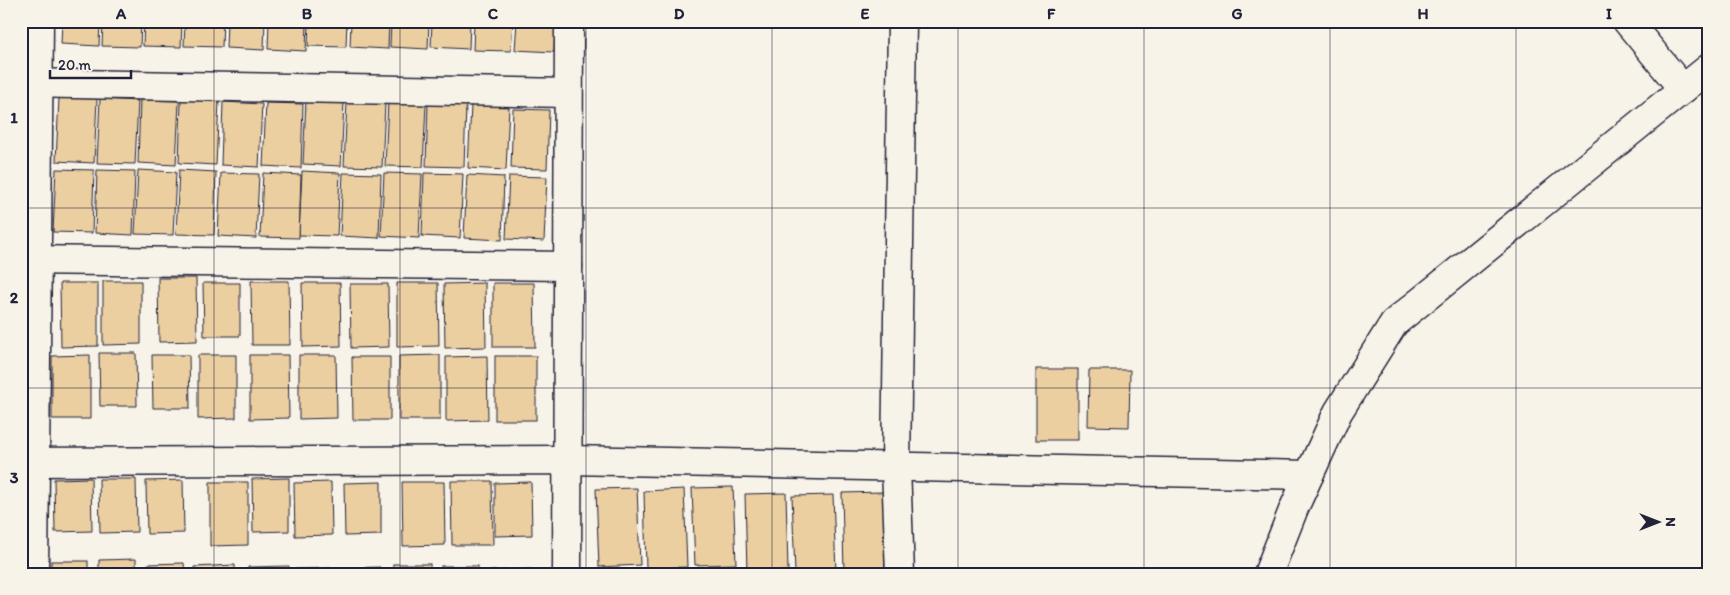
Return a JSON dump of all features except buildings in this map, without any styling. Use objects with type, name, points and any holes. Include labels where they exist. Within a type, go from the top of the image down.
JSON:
[{"type":"street","points":[[34,574],[28,462],[30,83],[39,21]]},
{"type":"street","points":[[567,574],[569,21]]},
{"type":"street","points":[[900,574],[896,467],[902,21]]},
{"type":"street","points":[[1626,21],[1683,89]]},
{"type":"street","points":[[1268,574],[1294,508],[1338,412],[1394,323],[1709,68]]},
{"type":"street","points":[[30,83],[568,93]]},
{"type":"street","points":[[30,260],[568,266]]},
{"type":"street","points":[[28,462],[568,460],[1309,475]]}]
